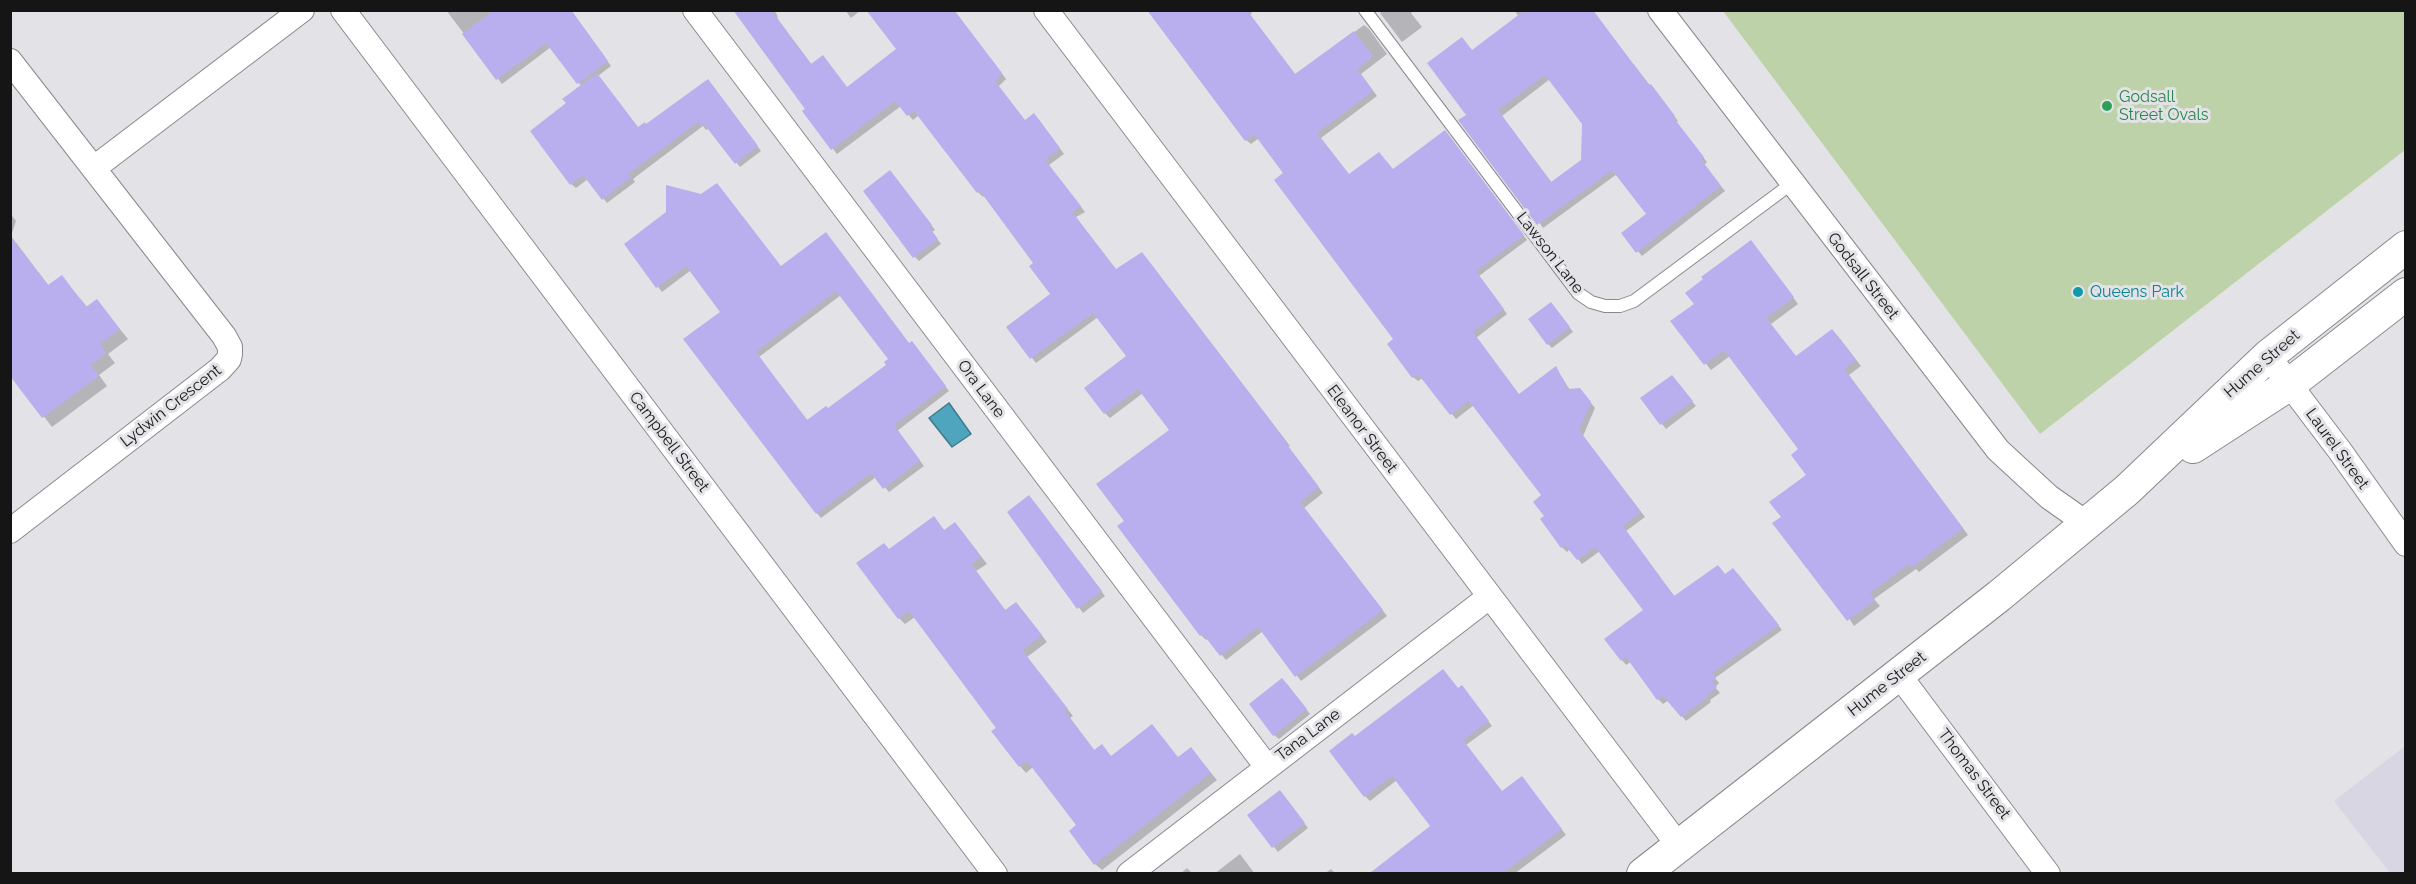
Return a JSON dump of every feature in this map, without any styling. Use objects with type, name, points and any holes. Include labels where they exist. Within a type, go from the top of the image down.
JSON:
[{"type":"street","points":[[94,168],[302,10]]},
{"type":"street","name":"Campbell Street","points":[[344,10],[994,873]]},
{"type":"street","name":"Ora Lane","points":[[695,10],[1267,766]]},
{"type":"street","name":"Eleanor Street","points":[[1046,10],[1488,597],[1679,846]]},
{"type":"street","name":"Godsall Street","points":[[1660,10],[1791,184],[1998,450],[2049,497],[2086,523]]},
{"type":"street","name":"Lydwin Crescent","points":[[10,61],[224,336],[230,347],[229,360],[220,369],[10,531]]},
{"type":"street","name":"Hume Street","points":[[1643,873],[1899,675],[2127,490],[2268,356],[2406,247]]},
{"type":"street","name":"Hume Street","points":[[2127,490],[2290,384],[2406,294]]},
{"type":"street","name":"Laurel Street","points":[[2268,356],[2406,544]]},
{"type":"street","name":"Tana Lane","points":[[1129,873],[1488,597]]},
{"type":"street","name":"Thomas Street","points":[[1899,675],[2048,873]]},
{"type":"lane","name":"Lawson Lane","points":[[1365,10],[1574,287],[1591,302],[1605,306],[1620,306],[1635,301],[1791,184]]},
{"type":"shaded area","points":[[2405,746],[2405,873],[2390,873],[2334,801]]},
{"type":"green space","name":"Queens Park","points":[[1723,11],[2405,11],[2405,150],[2040,434]]},
{"type":"water","points":[[949,403],[971,434],[952,447],[929,418]]},
{"type":"building","points":[[494,10],[571,10],[608,61],[577,84],[546,43],[496,80],[462,34]]},
{"type":"building","points":[[733,10],[771,10],[811,64],[823,55],[847,87],[896,49],[866,10],[954,10],[1002,73],[995,81],[1025,120],[1034,113],[1060,148],[1045,160],[1081,206],[1072,212],[1116,269],[1142,252],[1319,487],[1300,502],[1383,610],[1295,677],[1258,627],[1220,656],[1203,634],[1200,636],[1117,526],[1124,521],[1096,484],[1169,430],[1138,389],[1104,414],[1084,388],[1126,356],[1093,313],[1030,359],[1006,327],[1050,294],[1029,266],[1033,263],[980,191],[977,193],[914,111],[907,116],[895,101],[831,150],[802,111],[805,109]]},
{"type":"building","points":[[1147,10],[1247,10],[1295,74],[1354,31],[1373,56],[1357,69],[1373,91],[1317,133],[1349,174],[1379,152],[1393,169],[1445,130],[1524,235],[1476,271],[1504,309],[1473,332],[1519,394],[1556,366],[1568,389],[1580,388],[1591,402],[1579,430],[1641,512],[1623,526],[1674,596],[1718,565],[1725,574],[1733,568],[1779,625],[1712,673],[1716,678],[1712,681],[1717,687],[1707,695],[1708,697],[1681,717],[1663,696],[1657,700],[1626,657],[1621,661],[1604,639],[1643,610],[1595,547],[1577,560],[1565,545],[1561,548],[1540,519],[1544,516],[1533,502],[1541,495],[1469,401],[1450,415],[1418,374],[1412,378],[1387,344],[1393,339],[1274,180],[1283,173],[1254,134],[1245,141]]},
{"type":"building","points":[[1525,10],[1593,10],[1675,116],[1673,117],[1704,157],[1701,159],[1721,186],[1636,253],[1621,233],[1646,214],[1612,170],[1537,225],[1458,120],[1466,115],[1427,63],[1462,37],[1472,50]],"holes":[[[1545,75],[1582,124],[1581,160],[1551,182],[1498,110]]]},
{"type":"building","points":[[597,73],[638,127],[645,122],[646,124],[708,79],[758,146],[735,164],[704,124],[701,126],[698,122],[627,175],[632,176],[602,200],[583,175],[570,185],[530,131],[566,103],[562,99]]},
{"type":"building","points":[[890,170],[932,225],[929,227],[938,239],[913,258],[863,191]]},
{"type":"building","points":[[717,183],[781,266],[826,232],[909,343],[912,341],[946,386],[894,425],[920,460],[883,489],[871,473],[816,514],[683,339],[720,312],[686,266],[656,288],[624,244],[666,212],[666,185],[701,194]],"holes":[[[836,291],[888,359],[884,362],[886,365],[828,408],[826,406],[807,420],[756,352]]]},
{"type":"building","points":[[10,236],[48,285],[62,275],[86,307],[97,299],[120,329],[100,344],[106,353],[91,365],[99,376],[42,418],[10,376]]},
{"type":"building","points":[[1751,240],[1794,297],[1766,318],[1796,356],[1832,329],[1856,360],[1844,369],[1963,528],[1912,567],[1909,564],[1870,593],[1875,600],[1847,621],[1772,523],[1781,517],[1769,502],[1806,475],[1791,455],[1798,449],[1724,350],[1704,365],[1670,321],[1694,304],[1685,293],[1703,279],[1701,277]]},
{"type":"building","points":[[1551,302],[1570,327],[1547,345],[1528,319]]},
{"type":"building","points":[[1672,375],[1693,401],[1660,425],[1640,398]]},
{"type":"building","points":[[1029,495],[1102,591],[1077,609],[1007,512]]},
{"type":"building","points":[[934,516],[944,530],[955,522],[981,557],[971,564],[1005,610],[1016,602],[1042,635],[1022,650],[1068,709],[1065,711],[1094,750],[1102,744],[1111,756],[1152,724],[1178,757],[1191,747],[1211,773],[1094,865],[1069,831],[1076,825],[1027,761],[1019,767],[991,731],[996,728],[909,611],[898,619],[856,563],[884,543],[889,549]]},
{"type":"building","points":[[1443,669],[1458,688],[1462,685],[1489,721],[1463,740],[1502,791],[1522,776],[1562,829],[1503,873],[1370,873],[1430,826],[1392,776],[1364,797],[1329,751],[1352,733],[1355,736]]},
{"type":"building","points":[[1282,678],[1307,709],[1273,736],[1249,704]]},
{"type":"building","points":[[1280,790],[1305,823],[1272,848],[1247,815]]},
{"type":"place","name":"Godsall Street Ovals","points":[[2107,106]]},
{"type":"place","name":"Queens Park","points":[[2078,292]]}]
